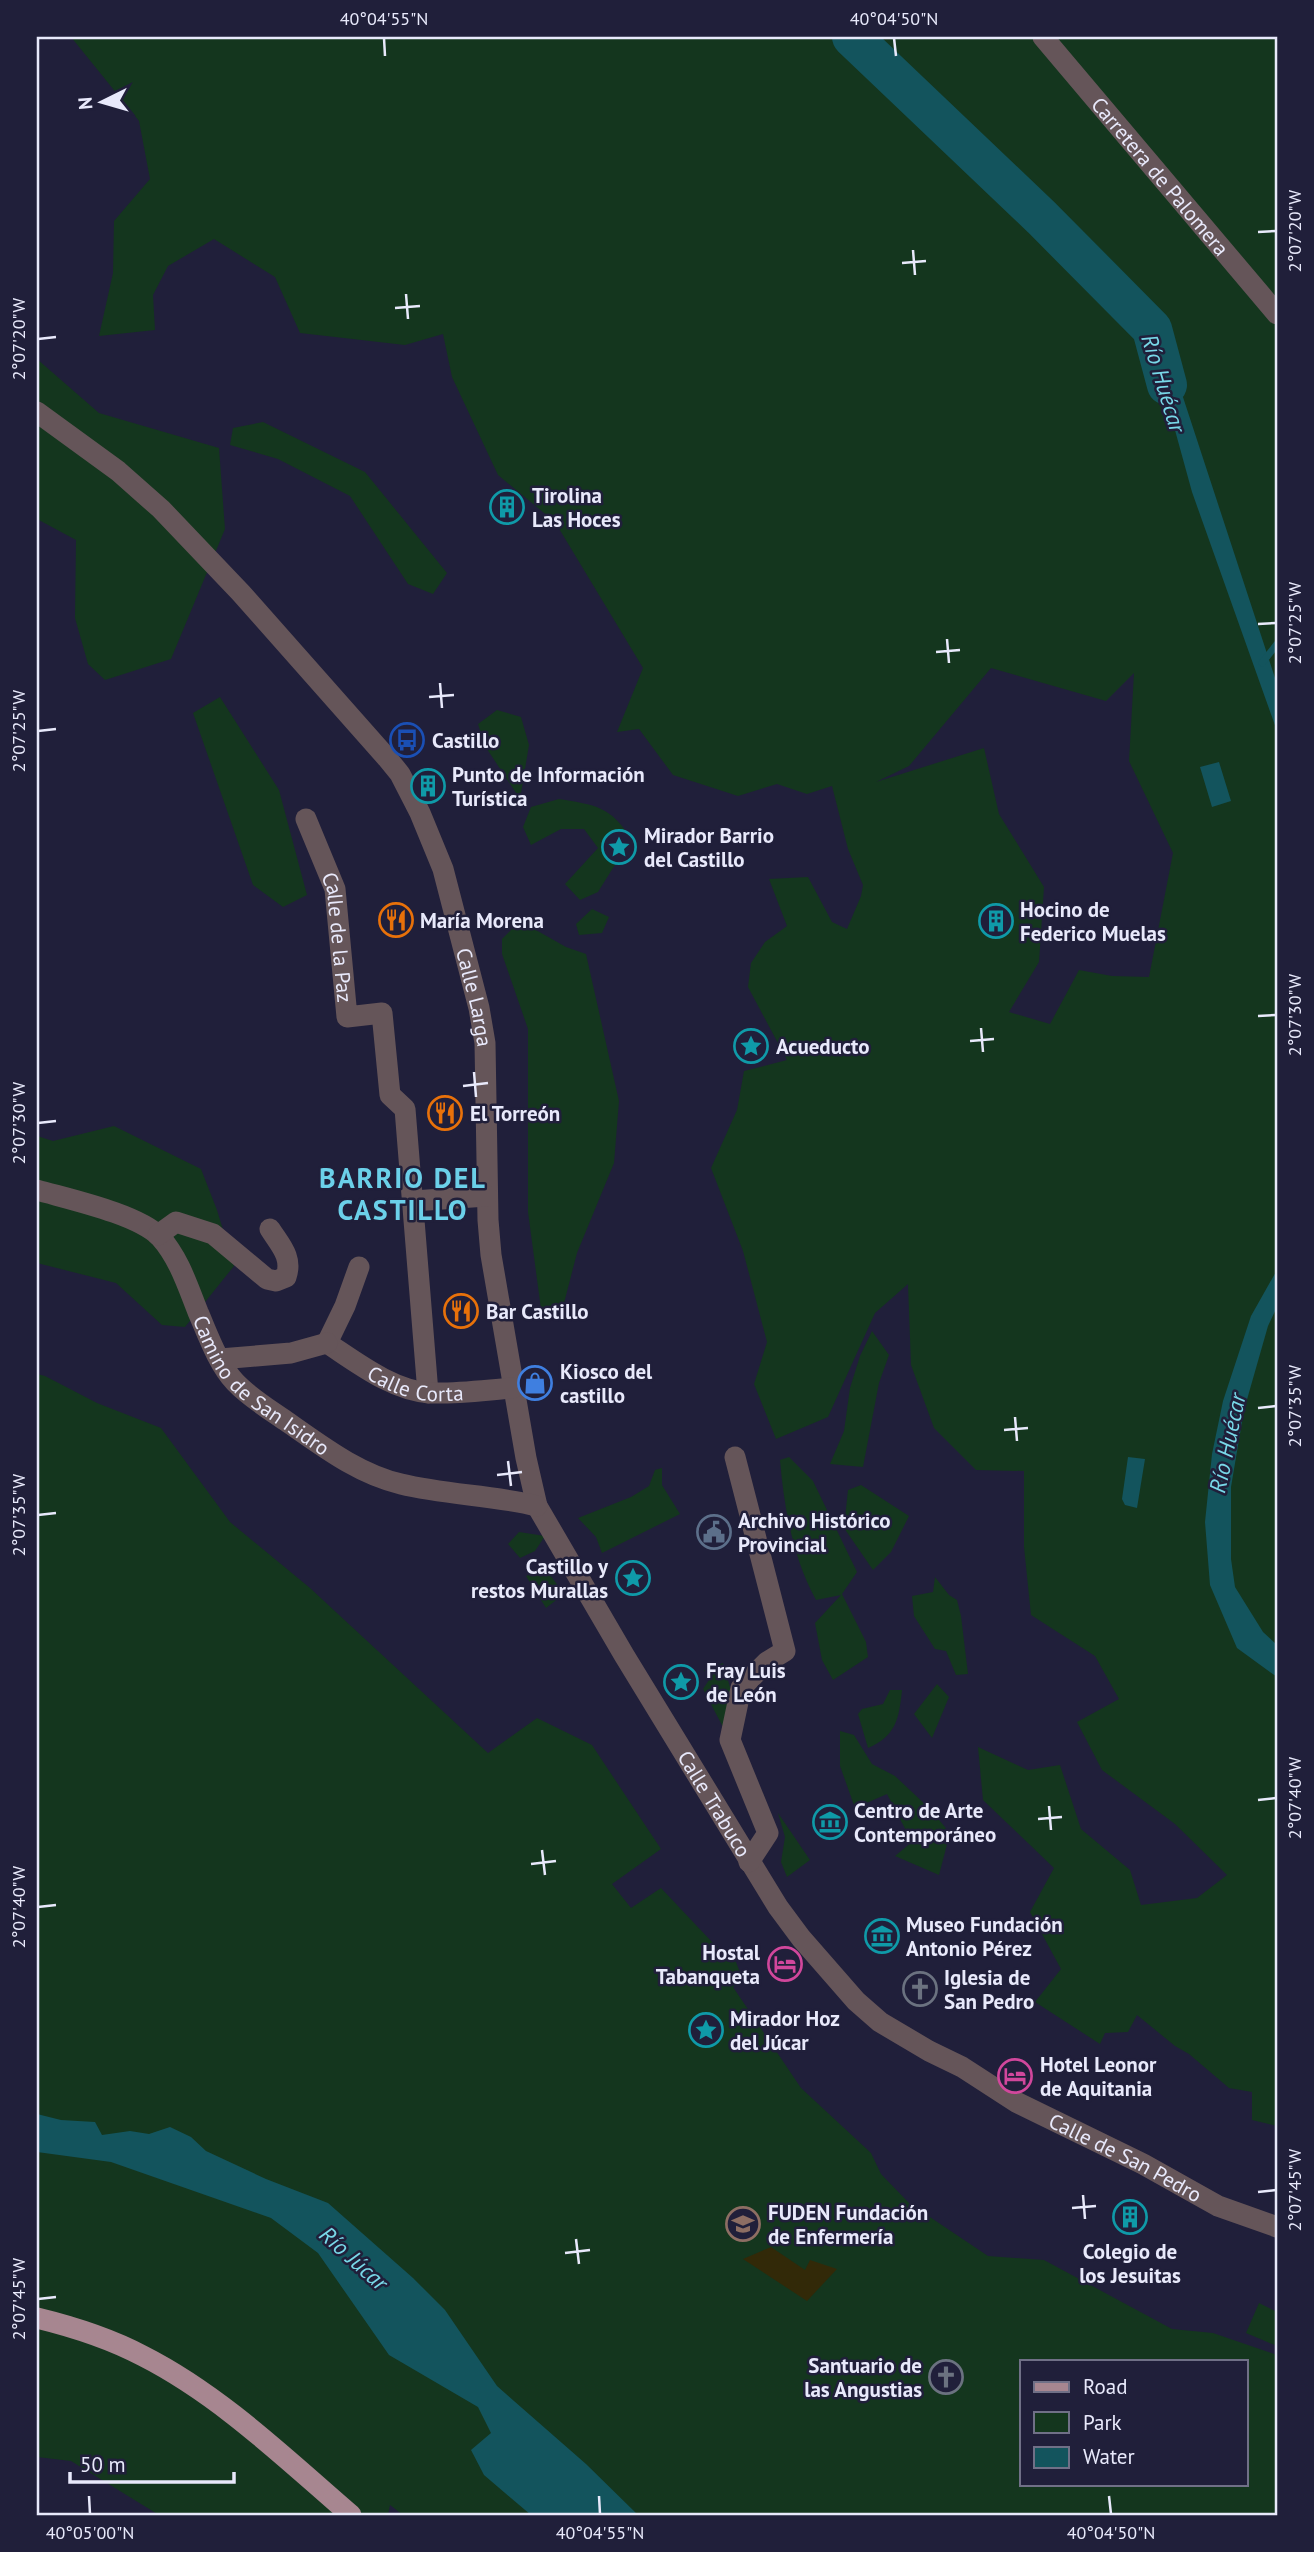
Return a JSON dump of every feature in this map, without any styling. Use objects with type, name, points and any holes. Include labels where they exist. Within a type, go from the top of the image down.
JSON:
[{"type":"main road","points":[[37,2318],[104,2338],[173,2373],[261,2438],[351,2515]]},
{"type":"street","name":"Carretera de Palomera","points":[[1043,37],[1277,314]]},
{"type":"street","name":"Calle Larga","points":[[37,412],[126,477],[214,565],[400,774],[432,839],[462,938],[485,1042],[487,1196],[491,1255],[513,1388],[537,1506]]},
{"type":"street","name":"Calle de la Paz","points":[[306,819],[335,889],[347,1017],[382,1013],[390,1095],[405,1109],[428,1393]]},
{"type":"street","name":"Camino de San Isidro","points":[[37,1190],[103,1209],[158,1235],[184,1275],[220,1359],[234,1381],[251,1397],[337,1456],[374,1475],[402,1485],[537,1506]]},
{"type":"street","points":[[413,1201],[487,1196]]},
{"type":"street","points":[[158,1235],[176,1222],[213,1234],[267,1279],[276,1281],[286,1277],[288,1257],[270,1229]]},
{"type":"street","points":[[220,1359],[291,1353],[327,1343],[345,1306],[359,1267]]},
{"type":"street","name":"Calle Corta","points":[[327,1343],[384,1378],[428,1393],[513,1388]]},
{"type":"street","points":[[735,1457],[785,1651],[767,1662],[741,1688],[730,1740],[768,1833],[749,1862]]},
{"type":"street","name":"Calle Trabuco","points":[[537,1506],[749,1862],[801,1938],[856,2001],[880,2022],[942,2058]]},
{"type":"street","name":"Calle de San Pedro","points":[[942,2058],[962,2067],[1016,2102],[1143,2164],[1218,2206],[1277,2227]]},
{"type":"green space","points":[[71,37],[1277,37],[1277,2126],[1252,2120],[1252,2092],[1229,2088],[1137,2015],[1128,2032],[1105,2033],[1100,2044],[1035,2002],[1061,1969],[1030,1912],[1054,1868],[983,1800],[978,1747],[1028,1770],[1060,1765],[1081,1829],[1130,1870],[1141,1905],[1197,1898],[1227,1875],[1175,1824],[1102,1770],[1077,1722],[1119,1699],[1095,1656],[1031,1615],[1024,1547],[1024,1471],[976,1470],[934,1428],[911,1365],[908,1284],[875,1313],[828,1417],[776,1439],[754,1384],[767,1342],[743,1251],[711,1168],[737,1110],[744,1071],[787,1060],[748,987],[751,963],[765,942],[787,926],[769,879],[808,877],[832,922],[847,929],[861,896],[863,885],[848,849],[832,786],[807,794],[777,784],[738,796],[673,775],[639,729],[617,732],[643,668],[555,522],[498,475],[452,377],[443,334],[405,345],[300,333],[275,277],[214,239],[168,266],[153,295],[155,330],[99,336],[113,273],[114,221],[150,179],[139,121]],"holes":[[[991,668],[1106,701],[1134,673],[1129,761],[1173,853],[1149,977],[1112,976],[1079,970],[1050,1024],[1009,1012],[1039,962],[1044,887],[999,814],[984,748],[876,782],[909,766]]]},
{"type":"green space","points":[[37,359],[99,413],[219,448],[225,529],[171,659],[105,680],[88,664],[75,618],[76,540],[37,519]]},
{"type":"green space","points":[[263,422],[365,472],[447,573],[433,594],[408,584],[350,496],[278,459],[230,445],[233,428]]},
{"type":"green space","points":[[220,697],[279,790],[307,895],[283,907],[253,885],[193,713]]},
{"type":"green space","points":[[497,710],[521,717],[529,745],[520,799],[485,746],[478,724]]},
{"type":"green space","points":[[559,799],[583,803],[609,813],[631,839],[598,892],[580,900],[565,884],[598,848],[584,829],[561,829],[531,845],[523,827],[531,807]]},
{"type":"green space","points":[[592,909],[609,917],[602,933],[579,935],[576,924]]},
{"type":"green space","points":[[520,921],[566,947],[586,954],[619,1101],[614,1163],[577,1253],[563,1307],[541,1309],[528,1212],[528,1029],[502,954],[502,939]]},
{"type":"green space","points":[[114,1126],[201,1169],[217,1210],[234,1266],[185,1327],[162,1325],[116,1283],[37,1263],[37,1136],[53,1141]]},
{"type":"green space","points":[[872,1331],[889,1355],[879,1383],[863,1467],[830,1464],[844,1431],[850,1388],[860,1356]]},
{"type":"green space","points":[[37,1374],[97,1403],[161,1428],[230,1522],[310,1588],[488,1753],[537,1718],[592,1745],[661,1849],[612,1884],[631,1908],[661,1888],[712,1942],[736,1962],[743,1980],[733,1987],[801,2088],[871,2153],[881,2174],[909,2203],[988,2256],[1044,2260],[1172,2329],[1213,2333],[1277,2355],[1277,2515],[403,2515],[390,2505],[388,2515],[159,2515],[71,2461],[37,2457]]},
{"type":"green space","points":[[789,1457],[813,1481],[857,1572],[842,1594],[866,1642],[868,1657],[833,1680],[822,1660],[815,1623],[841,1595],[816,1600],[801,1567],[787,1514],[780,1460]]},
{"type":"green space","points":[[662,1468],[662,1485],[680,1514],[602,1553],[596,1537],[578,1518],[631,1497],[649,1486],[655,1470]]},
{"type":"green space","points":[[861,1485],[909,1516],[891,1552],[873,1570],[844,1528],[848,1490]]},
{"type":"green space","points":[[519,1532],[545,1536],[535,1551],[520,1558],[508,1544]]},
{"type":"green space","points":[[545,1568],[564,1594],[546,1608],[526,1576]]},
{"type":"green space","points":[[935,1577],[949,1595],[957,1600],[968,1674],[956,1675],[946,1651],[935,1649],[914,1616],[912,1596],[933,1592]]},
{"type":"green space","points":[[723,1663],[734,1701],[724,1729],[703,1689],[709,1680],[704,1670]]},
{"type":"green space","points":[[937,1684],[949,1697],[932,1738],[914,1714]]},
{"type":"green space","points":[[890,1690],[902,1690],[897,1718],[885,1738],[868,1748],[858,1714],[862,1709],[883,1704]]},
{"type":"green space","points":[[840,1731],[854,1735],[872,1764],[895,1776],[929,1808],[950,1833],[939,1875],[895,1856],[912,1842],[887,1794],[855,1808],[840,1766]]},
{"type":"green space","points":[[778,1813],[810,1860],[787,1877],[781,1862],[785,1837]]},
{"type":"green space","points":[[1259,2303],[1277,2312],[1277,2346],[1246,2333]]},
{"type":"sand","points":[[771,2247],[805,2270],[810,2260],[837,2269],[807,2301],[743,2259]]},
{"type":"water","points":[[1161,330],[1277,684],[1277,731],[1192,492],[1148,332]]},
{"type":"water","points":[[1219,762],[1231,801],[1212,807],[1200,767]]},
{"type":"water","points":[[1277,1270],[1277,1307],[1268,1326],[1244,1410],[1231,1487],[1231,1559],[1235,1587],[1263,1632],[1277,1645],[1277,1677],[1237,1648],[1210,1585],[1205,1522],[1212,1454],[1223,1401],[1251,1316]]},
{"type":"water","points":[[1128,1457],[1145,1459],[1137,1508],[1125,1505],[1122,1499]]},
{"type":"water","name":"Río Júcar","points":[[37,2114],[61,2120],[95,2122],[102,2135],[130,2131],[149,2134],[170,2127],[191,2137],[206,2151],[266,2179],[328,2203],[445,2310],[497,2386],[586,2464],[638,2515],[531,2515],[484,2475],[471,2450],[491,2433],[478,2407],[389,2355],[318,2253],[271,2218],[111,2162],[37,2152]]},
{"type":"waterway","name":"Río Huécar","points":[[852,37],[1042,218],[1152,329],[1167,385]]},
{"type":"waterway","points":[[1262,663],[1277,644]]},
{"type":"place","name":"Tirolina Las Hoces","points":[[507,507]]},
{"type":"place","name":"Castillo","points":[[407,740]]},
{"type":"place","name":"Punto de Información Turística","points":[[428,786]]},
{"type":"place","name":"Mirador Barrio del Castillo","points":[[619,847]]},
{"type":"place","name":"María Morena","points":[[396,920]]},
{"type":"place","name":"Hocino de Federico Muelas","points":[[996,921]]},
{"type":"place","name":"Acueducto","points":[[751,1046]]},
{"type":"place","name":"El Torreón","points":[[445,1113]]},
{"type":"place","name":"Bar Castillo","points":[[461,1311]]},
{"type":"place","name":"Kiosco del castillo","points":[[535,1383]]},
{"type":"place","name":"Archivo Histórico Provincial","points":[[714,1532]]},
{"type":"place","name":"Castillo y restos Murallas","points":[[633,1578]]},
{"type":"place","name":"Fray Luis de León","points":[[681,1682]]},
{"type":"place","name":"Centro de Arte Contemporáneo","points":[[830,1822]]},
{"type":"place","name":"Museo Fundación Antonio Pérez","points":[[882,1936]]},
{"type":"place","name":"Hostal Tabanqueta","points":[[785,1964]]},
{"type":"place","name":"Iglesia de San Pedro","points":[[920,1989]]},
{"type":"place","name":"Mirador Hoz del Júcar","points":[[706,2030]]},
{"type":"place","name":"Hotel Leonor de Aquitania","points":[[1015,2076]]},
{"type":"place","name":"Colegio de los Jesuitas","points":[[1130,2217]]},
{"type":"place","name":"FUDEN Fundación de Enfermería","points":[[743,2224]]},
{"type":"place","name":"Santuario de las Angustias","points":[[946,2377]]},
{"type":"district","name":"BARRIO DEL CASTILLO","points":[[403,1193]]}]
